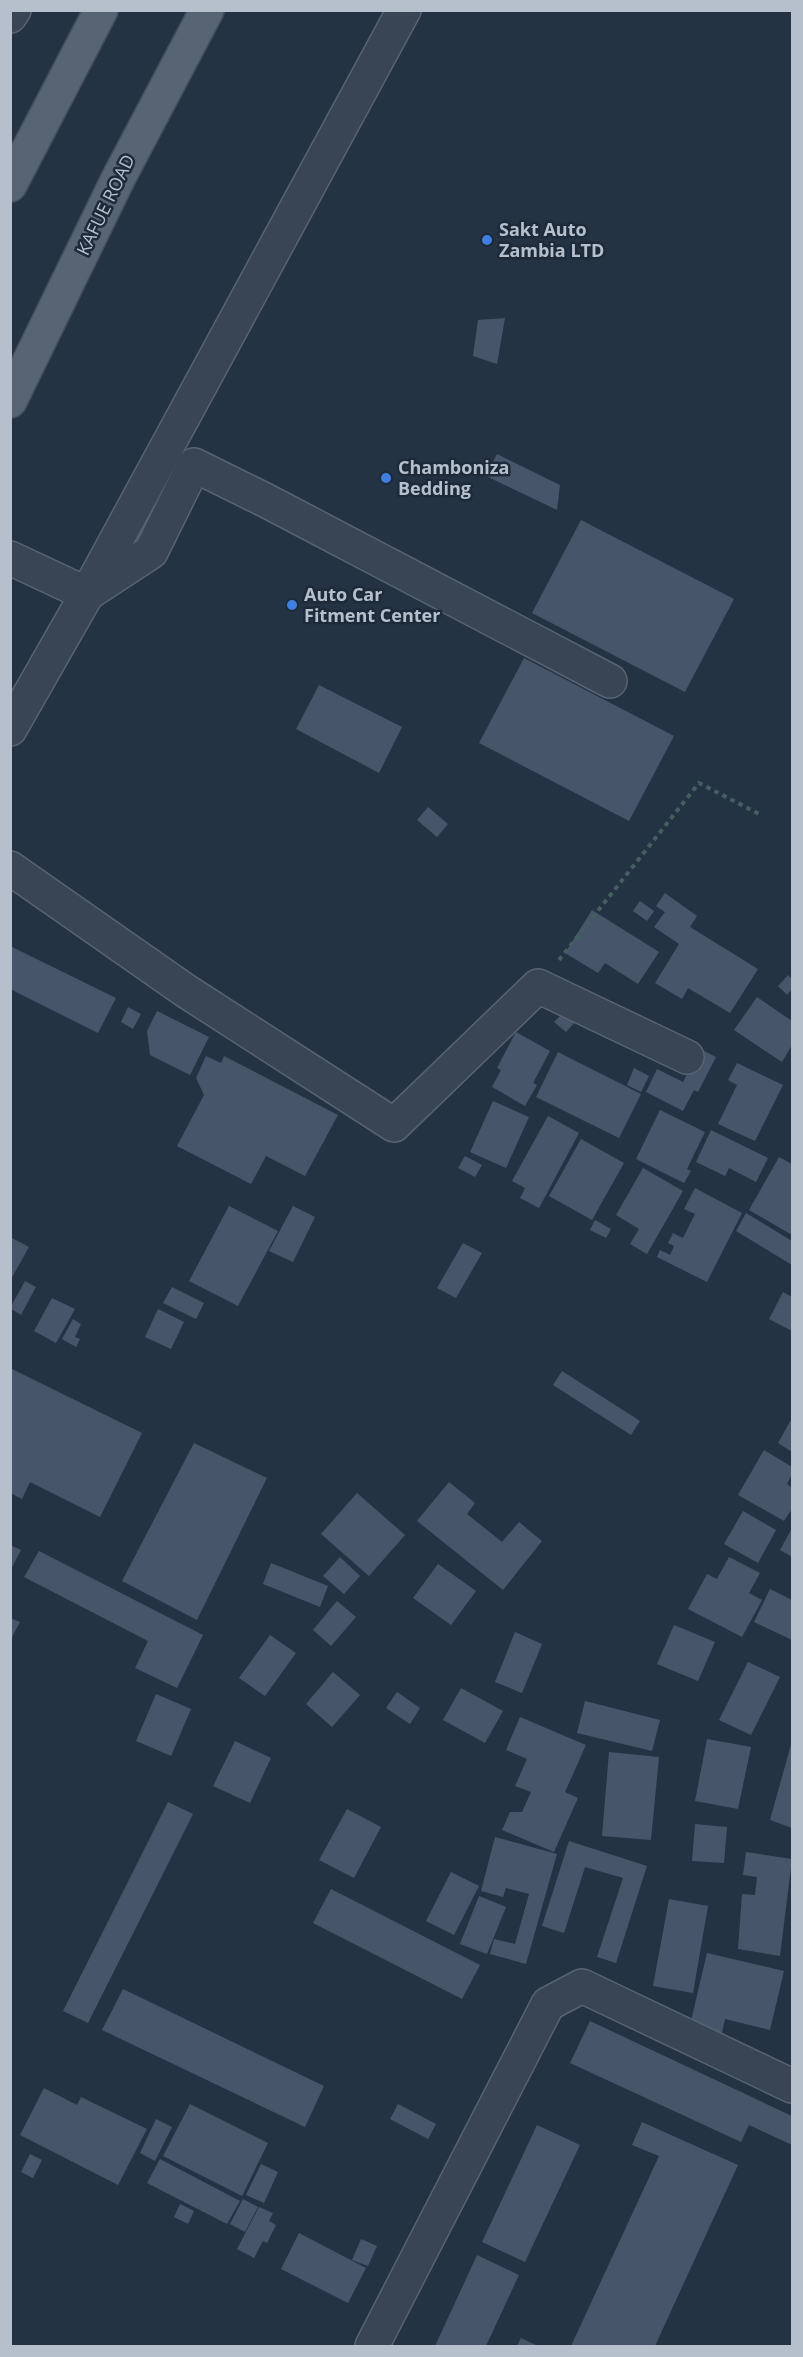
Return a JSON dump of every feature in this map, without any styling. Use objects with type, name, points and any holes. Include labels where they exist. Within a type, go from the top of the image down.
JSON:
[{"type":"main road","points":[[10,185],[101,10]]},
{"type":"main road","name":"KAFUE ROAD","points":[[10,401],[119,177],[207,10]]},
{"type":"street","points":[[10,16],[14,10]]},
{"type":"street","points":[[10,729],[87,594],[404,10]]},
{"type":"street","points":[[87,594],[151,552],[194,465],[266,500],[610,681]]},
{"type":"street","points":[[10,558],[87,594]]},
{"type":"street","points":[[10,868],[186,991],[394,1125],[538,986],[687,1057]]},
{"type":"street","points":[[372,2346],[548,2004],[582,1986],[792,2086]]},
{"type":"path","points":[[538,986],[699,783],[760,815]]},
{"type":"building","points":[[505,318],[497,364],[473,356],[478,320]]},
{"type":"building","points":[[497,454],[560,485],[557,510],[486,476]]},
{"type":"building","points":[[581,520],[734,599],[685,692],[532,613]]},
{"type":"building","points":[[524,658],[674,736],[629,821],[479,743]]},
{"type":"building","points":[[319,685],[402,727],[379,773],[296,729]]},
{"type":"building","points":[[428,807],[448,824],[437,837],[417,820]]},
{"type":"building","points":[[665,893],[697,916],[690,927],[758,969],[730,1013],[688,988],[682,999],[655,983],[679,944],[654,927],[665,912],[656,906]]},
{"type":"building","points":[[640,901],[654,911],[647,921],[633,911]]},
{"type":"building","points":[[592,910],[659,952],[638,984],[605,963],[598,973],[565,953]]},
{"type":"building","points":[[10,946],[116,998],[98,1033],[10,989]]},
{"type":"building","points":[[788,975],[792,979],[792,989],[787,995],[778,986]]},
{"type":"building","points":[[757,997],[792,1021],[792,1045],[782,1062],[734,1030]]},
{"type":"building","points":[[128,1007],[141,1014],[133,1029],[121,1022]]},
{"type":"building","points":[[157,1011],[209,1037],[190,1075],[150,1055],[147,1031]]},
{"type":"building","points":[[563,1013],[575,1022],[566,1032],[554,1022]]},
{"type":"building","points":[[516,1032],[550,1051],[533,1083],[537,1085],[525,1106],[492,1087],[501,1070],[497,1068]]},
{"type":"building","points":[[700,1049],[716,1057],[698,1092],[694,1090],[683,1111],[646,1092],[657,1069],[683,1082]]},
{"type":"building","points":[[558,1052],[641,1094],[619,1138],[536,1097]]},
{"type":"building","points":[[206,1056],[221,1063],[224,1056],[338,1115],[305,1176],[266,1156],[251,1184],[177,1146],[204,1095],[196,1078]]},
{"type":"building","points":[[737,1063],[783,1085],[755,1141],[718,1124],[737,1085],[728,1080]]},
{"type":"building","points":[[634,1068],[649,1076],[641,1092],[627,1085]]},
{"type":"building","points":[[493,1101],[529,1117],[506,1168],[470,1152]]},
{"type":"building","points":[[660,1110],[705,1132],[687,1169],[691,1171],[684,1183],[636,1159]]},
{"type":"building","points":[[548,1116],[579,1133],[539,1208],[520,1198],[525,1188],[512,1181]]},
{"type":"building","points":[[711,1130],[768,1158],[756,1182],[729,1168],[725,1176],[696,1162]]},
{"type":"building","points":[[581,1139],[624,1163],[592,1220],[549,1196]]},
{"type":"building","points":[[465,1156],[482,1165],[475,1177],[458,1168]]},
{"type":"building","points":[[779,1157],[792,1164],[792,1235],[749,1210]]},
{"type":"building","points":[[643,1168],[683,1191],[647,1254],[630,1244],[639,1229],[616,1215]]},
{"type":"building","points":[[695,1188],[742,1213],[707,1282],[657,1257],[660,1250],[670,1255],[674,1246],[668,1243],[673,1233],[683,1238],[695,1214],[684,1209]]},
{"type":"building","points":[[229,1206],[278,1231],[238,1306],[189,1281]]},
{"type":"building","points":[[293,1206],[315,1217],[293,1262],[269,1251]]},
{"type":"building","points":[[746,1213],[792,1241],[792,1265],[736,1231]]},
{"type":"building","points":[[595,1220],[611,1229],[606,1238],[590,1230]]},
{"type":"building","points":[[10,1237],[29,1247],[10,1281]]},
{"type":"building","points":[[463,1243],[482,1253],[456,1298],[437,1288]]},
{"type":"building","points":[[25,1281],[36,1287],[21,1315],[10,1308]]},
{"type":"building","points":[[172,1287],[204,1303],[196,1319],[163,1303]]},
{"type":"building","points":[[783,1292],[792,1297],[792,1331],[769,1319]]},
{"type":"building","points":[[52,1298],[75,1309],[56,1343],[34,1331]]},
{"type":"building","points":[[158,1309],[184,1322],[171,1349],[145,1337]]},
{"type":"building","points":[[73,1319],[81,1324],[75,1337],[80,1339],[76,1347],[62,1339]]},
{"type":"building","points":[[10,1368],[142,1433],[100,1517],[30,1482],[22,1499],[10,1493]]},
{"type":"building","points":[[562,1371],[640,1421],[631,1435],[553,1385]]},
{"type":"building","points":[[792,1418],[792,1452],[778,1443]]},
{"type":"building","points":[[194,1443],[267,1478],[197,1620],[122,1581]]},
{"type":"building","points":[[764,1450],[792,1467],[792,1474],[787,1484],[792,1488],[792,1509],[784,1521],[738,1495]]},
{"type":"building","points":[[449,1482],[475,1503],[467,1514],[502,1542],[519,1522],[542,1541],[503,1590],[417,1521]]},
{"type":"building","points":[[357,1493],[405,1535],[369,1576],[321,1534]]},
{"type":"building","points":[[743,1511],[776,1530],[758,1563],[724,1544]]},
{"type":"building","points":[[792,1528],[792,1557],[780,1550]]},
{"type":"building","points":[[10,1545],[21,1550],[10,1571]]},
{"type":"building","points":[[39,1551],[203,1635],[177,1688],[135,1668],[148,1641],[24,1577]]},
{"type":"building","points":[[340,1557],[360,1576],[344,1594],[323,1576]]},
{"type":"building","points":[[729,1557],[760,1573],[749,1593],[762,1600],[742,1637],[688,1609],[707,1574],[717,1579]]},
{"type":"building","points":[[271,1563],[328,1586],[320,1607],[263,1584]]},
{"type":"building","points":[[438,1564],[476,1591],[451,1625],[413,1598]]},
{"type":"building","points":[[770,1589],[792,1600],[792,1640],[754,1622]]},
{"type":"building","points":[[337,1601],[356,1617],[331,1646],[313,1630]]},
{"type":"building","points":[[10,1618],[20,1622],[10,1641]]},
{"type":"building","points":[[674,1625],[715,1642],[698,1681],[657,1664]]},
{"type":"building","points":[[515,1632],[542,1644],[522,1693],[495,1682]]},
{"type":"building","points":[[270,1635],[296,1653],[265,1696],[239,1678]]},
{"type":"building","points":[[748,1662],[780,1677],[751,1735],[719,1720]]},
{"type":"building","points":[[333,1672],[360,1695],[332,1727],[306,1704]]},
{"type":"building","points":[[461,1688],[503,1711],[485,1743],[443,1720]]},
{"type":"building","points":[[397,1692],[420,1708],[410,1724],[386,1708]]},
{"type":"building","points":[[156,1694],[191,1709],[171,1756],[136,1741]]},
{"type":"building","points":[[585,1701],[660,1720],[652,1751],[577,1733]]},
{"type":"building","points":[[520,1717],[586,1745],[565,1792],[578,1798],[554,1852],[502,1830],[510,1812],[522,1812],[531,1792],[515,1786],[527,1759],[506,1750]]},
{"type":"building","points":[[707,1739],[751,1747],[738,1809],[695,1801]]},
{"type":"building","points":[[235,1741],[271,1758],[250,1803],[213,1786]]},
{"type":"building","points":[[792,1741],[792,1828],[770,1820]]},
{"type":"building","points":[[609,1752],[659,1757],[651,1840],[602,1836]]},
{"type":"building","points":[[168,1802],[193,1814],[88,2023],[63,2011]]},
{"type":"building","points":[[347,1809],[381,1827],[354,1878],[319,1860]]},
{"type":"building","points":[[695,1824],[727,1827],[724,1863],[692,1861]]},
{"type":"building","points":[[495,1837],[557,1854],[526,1964],[490,1954],[494,1939],[515,1944],[529,1894],[506,1888],[503,1897],[481,1891]]},
{"type":"building","points":[[569,1841],[647,1866],[616,1963],[597,1957],[623,1878],[585,1867],[564,1933],[542,1926]]},
{"type":"building","points":[[746,1852],[792,1859],[780,1956],[738,1949],[742,1894],[755,1895],[757,1877],[743,1875]]},
{"type":"building","points":[[451,1872],[479,1886],[454,1935],[426,1921]]},
{"type":"building","points":[[331,1889],[480,1965],[462,1999],[313,1923]]},
{"type":"building","points":[[479,1896],[506,1907],[487,1954],[460,1944]]},
{"type":"building","points":[[669,1899],[708,1906],[693,1993],[653,1986]]},
{"type":"building","points":[[707,1953],[784,1971],[770,2030],[725,2019],[722,2033],[690,2025]]},
{"type":"building","points":[[123,1989],[324,2086],[305,2127],[102,2030]]},
{"type":"building","points":[[590,2021],[792,2116],[792,2145],[749,2125],[741,2142],[570,2063]]},
{"type":"building","points":[[44,2088],[77,2105],[81,2097],[147,2129],[118,2185],[20,2135]]},
{"type":"building","points":[[190,2104],[268,2143],[242,2196],[163,2156]]},
{"type":"building","points":[[398,2104],[436,2124],[428,2139],[390,2119]]},
{"type":"building","points":[[156,2119],[172,2127],[155,2161],[140,2153]]},
{"type":"building","points":[[642,2122],[738,2165],[655,2346],[571,2346],[659,2156],[632,2145]]},
{"type":"building","points":[[537,2125],[580,2145],[525,2262],[482,2242]]},
{"type":"building","points":[[30,2154],[42,2160],[33,2178],[21,2172]]},
{"type":"building","points":[[160,2159],[240,2201],[227,2224],[147,2183]]},
{"type":"building","points":[[261,2164],[278,2172],[264,2203],[246,2195]]},
{"type":"building","points":[[243,2199],[258,2207],[245,2232],[230,2224]]},
{"type":"building","points":[[180,2204],[194,2211],[188,2224],[174,2217]]},
{"type":"building","points":[[259,2207],[273,2213],[269,2221],[276,2225],[267,2243],[263,2241],[254,2258],[237,2249]]},
{"type":"building","points":[[299,2233],[366,2268],[348,2303],[281,2269]]},
{"type":"building","points":[[361,2239],[377,2246],[368,2266],[352,2260]]},
{"type":"building","points":[[477,2255],[519,2275],[486,2346],[435,2346]]},
{"type":"building","points":[[521,2338],[538,2346],[517,2346]]},
{"type":"place","name":"Sakt Auto Zambia LTD","points":[[487,240]]},
{"type":"place","name":"Chamboniza Bedding","points":[[386,478]]},
{"type":"place","name":"Auto Car Fitment Center","points":[[292,605]]}]
